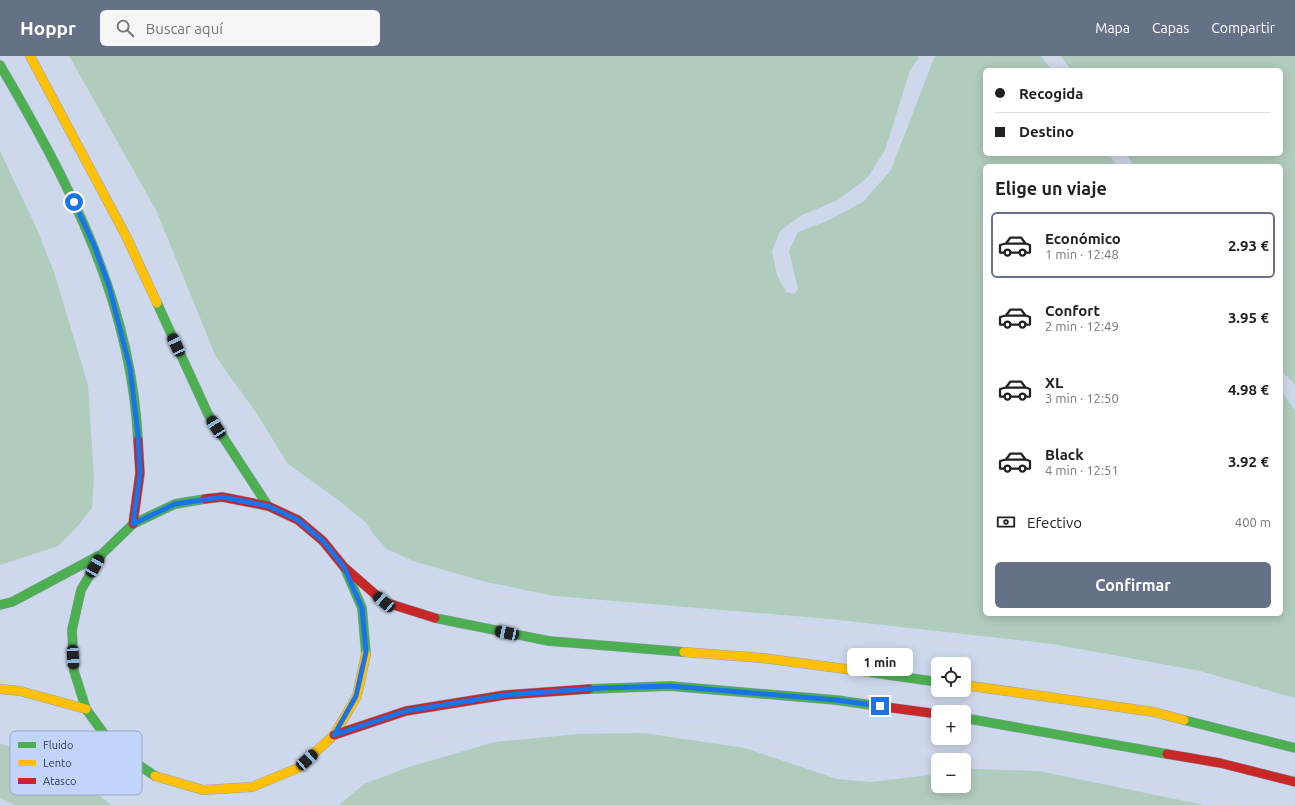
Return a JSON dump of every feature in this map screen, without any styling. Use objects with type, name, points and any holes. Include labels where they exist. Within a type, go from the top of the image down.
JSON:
[{"type":"main road","points":[[30,56],[126,236],[208,414],[268,506]]},
{"type":"main road","points":[[0,65],[46,144],[94,245],[109,286],[130,368],[138,434],[140,474],[133,524]]},
{"type":"main road","points":[[102,731],[86,709],[74,671],[72,630],[81,590],[102,554],[133,524],[175,504],[222,497],[268,506],[303,524],[323,541],[344,567],[384,602],[439,619],[549,641],[762,658],[931,681]]},
{"type":"main road","points":[[0,605],[12,602],[102,554]]},
{"type":"main road","points":[[142,768],[156,777],[203,790],[252,787],[298,768],[334,735],[356,696],[366,652],[362,608],[344,567]]},
{"type":"main road","points":[[971,686],[1154,712],[1295,748]]},
{"type":"main road","points":[[334,735],[406,711],[505,695],[602,688],[678,687],[836,700],[931,713]]},
{"type":"main road","points":[[0,689],[20,691],[86,709]]},
{"type":"main road","points":[[971,719],[1220,763],[1295,782]]},
{"type":"path","points":[[62,56],[75,75],[151,212],[211,360],[240,400],[286,474],[321,499],[363,536],[386,562],[488,594],[555,604],[827,629],[1050,654],[1295,706]]},
{"type":"path","points":[[918,56],[923,59]]},
{"type":"path","points":[[787,282],[780,258],[782,238],[789,228],[827,212],[858,193],[882,172],[896,145],[913,78],[926,56]]},
{"type":"path","points":[[1050,56],[1059,68]]},
{"type":"path","points":[[0,133],[43,223],[63,272],[95,385],[102,479],[99,511],[76,543]]},
{"type":"path","points":[[1283,384],[1295,398]]},
{"type":"path","points":[[0,575],[37,563]]},
{"type":"path","points":[[305,805],[392,750],[481,734],[577,722],[630,719],[727,732],[772,748],[864,776],[931,768]]},
{"type":"path","points":[[0,728],[20,731]]},
{"type":"path","points":[[971,763],[988,762],[1034,763],[1240,805]]},
{"type":"path","points":[[128,795],[142,805]]},
{"type":"green space","points":[[69,56],[920,56],[910,70],[885,150],[868,177],[838,200],[802,215],[780,231],[772,251],[777,275],[786,292],[794,294],[798,289],[789,251],[798,232],[827,221],[863,202],[891,170],[936,56],[1041,56],[1050,68],[983,68],[983,156],[1110,156],[1116,164],[983,164],[983,616],[1283,616],[1283,394],[1295,410],[1295,698],[1200,671],[1053,644],[830,619],[555,596],[486,582],[413,561],[387,549],[374,535],[366,523],[341,502],[288,464],[257,414],[216,357],[156,210]]},
{"type":"green space","points":[[1061,56],[1295,56],[1295,385],[1283,372],[1283,164],[1133,164],[1127,156],[1283,156],[1283,68],[1070,68]]},
{"type":"green space","points":[[0,151],[36,227],[54,272],[88,385],[94,478],[92,508],[77,527],[58,546],[0,565]]},
{"type":"green space","points":[[644,733],[745,748],[837,779],[871,782],[931,775],[931,793],[971,793],[971,769],[1039,771],[1204,805],[339,805],[364,784],[409,767],[495,742],[579,734]]},
{"type":"green space","points":[[0,744],[10,746],[10,795],[99,795],[111,805],[15,805],[0,798]]},
{"type":"traffic: fast","points":[[0,65],[50,154],[92,244],[109,291],[123,339],[133,389],[138,440]]},
{"type":"traffic: fast","points":[[157,303],[208,414],[268,506]]},
{"type":"traffic: fast","points":[[0,605],[12,602],[102,554],[133,524],[175,504],[205,499]]},
{"type":"traffic: fast","points":[[102,554],[81,590],[72,630],[74,671],[86,709],[102,731]]},
{"type":"traffic: fast","points":[[346,571],[362,608],[366,654]]},
{"type":"traffic: fast","points":[[435,618],[549,641],[684,652]]},
{"type":"traffic: fast","points":[[868,672],[931,681]]},
{"type":"traffic: fast","points":[[589,689],[670,686],[836,700],[878,706]]},
{"type":"traffic: fast","points":[[971,719],[1167,754]]},
{"type":"traffic: fast","points":[[1184,720],[1295,748]]},
{"type":"traffic: fast","points":[[142,767],[155,776]]},
{"type":"traffic: slow","points":[[30,56],[126,236],[157,303]]},
{"type":"traffic: slow","points":[[684,652],[762,658],[868,672]]},
{"type":"traffic: slow","points":[[155,776],[203,790],[252,787],[298,768],[334,735],[357,696],[366,654]]},
{"type":"traffic: slow","points":[[971,686],[1154,712],[1184,720]]},
{"type":"traffic: slow","points":[[0,689],[20,691],[86,709]]},
{"type":"traffic: jam","points":[[133,524],[140,473],[138,440]]},
{"type":"traffic: jam","points":[[205,499],[222,497],[268,506],[298,520],[323,541],[344,567],[384,602],[435,618]]},
{"type":"traffic: jam","points":[[334,735],[406,711],[505,695],[589,689]]},
{"type":"traffic: jam","points":[[878,706],[931,713]]},
{"type":"traffic: jam","points":[[1167,754],[1220,763],[1295,782]]},
{"type":"route","points":[[74,202],[94,245],[109,286],[116,320],[130,368],[138,434],[140,474],[133,524],[175,504],[222,497],[268,506],[298,520],[323,541],[344,567],[362,608],[366,652],[356,696],[334,735],[406,711],[505,695],[602,688],[670,686],[836,700],[880,706]]}]
